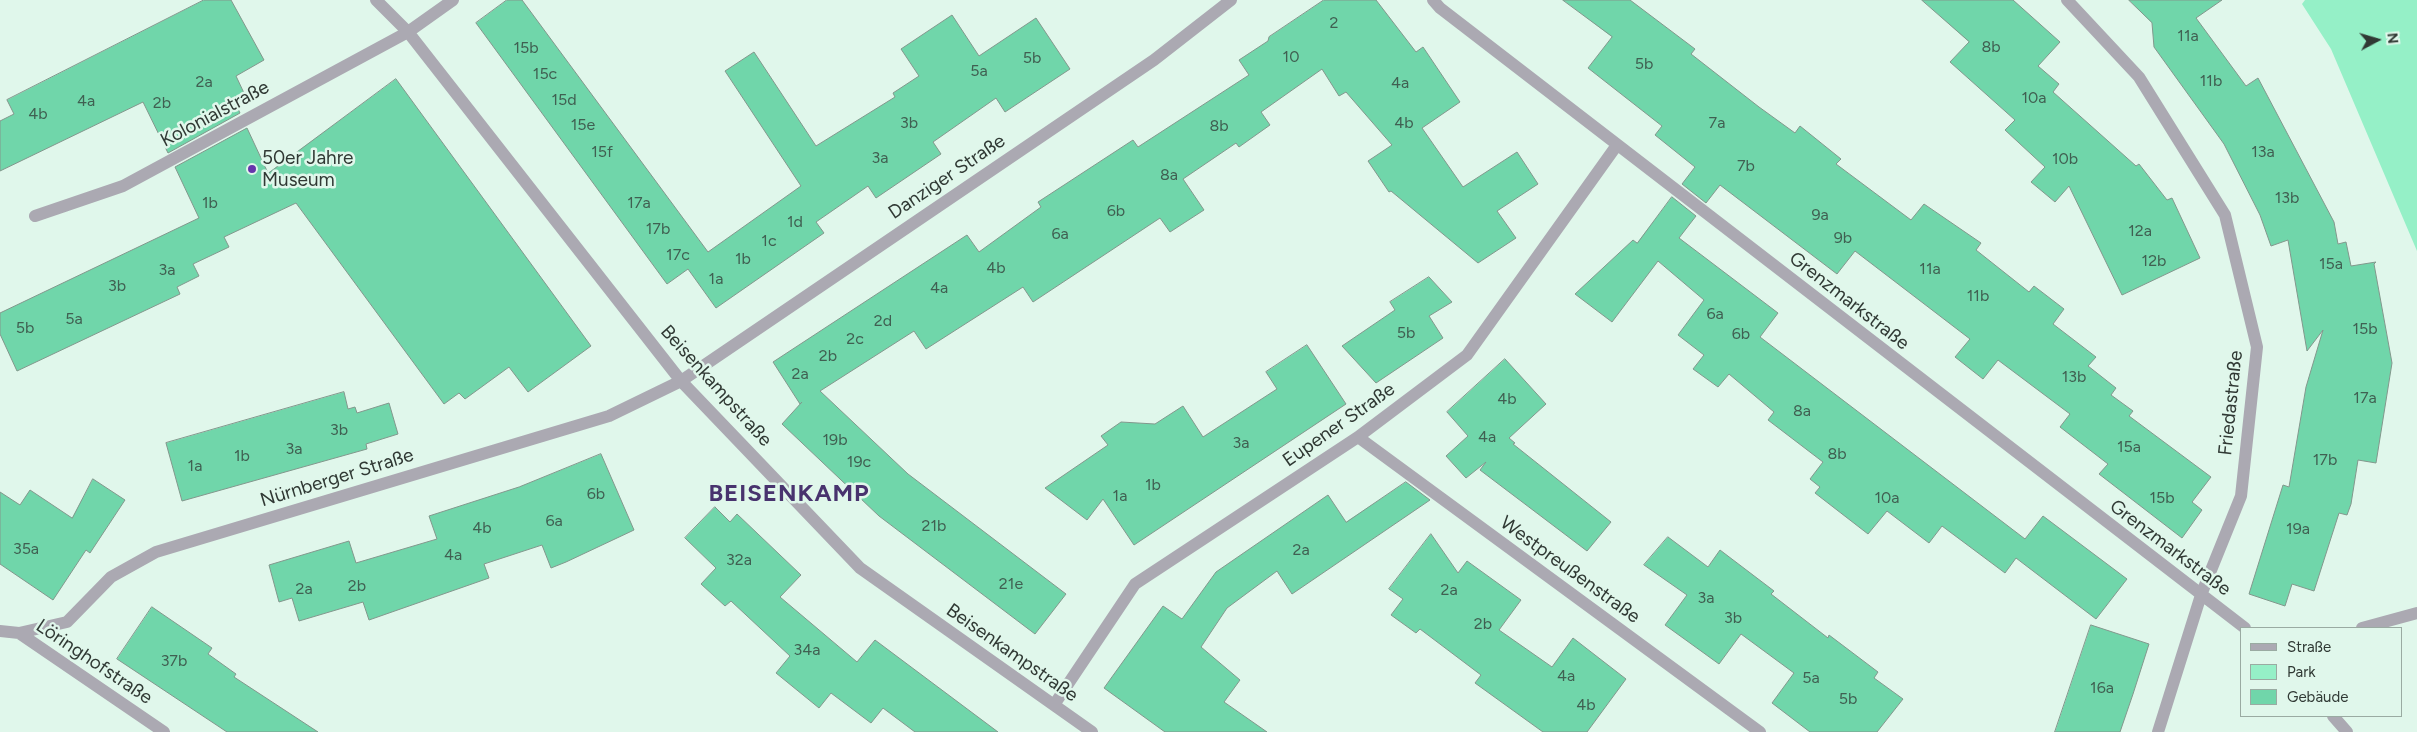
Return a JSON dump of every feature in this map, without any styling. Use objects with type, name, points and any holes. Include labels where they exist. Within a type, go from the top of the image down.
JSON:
[{"type":"street","name":"Beisenkampstraße","points":[[376,0],[408,32],[680,381],[860,568],[1092,732]]},
{"type":"street","name":"Kolonialstraße","points":[[35,216],[122,186],[408,32],[453,0]]},
{"type":"street","name":"Danziger Straße","points":[[680,381],[1154,60],[1231,0]]},
{"type":"street","name":"Grenzmarkstraße","points":[[1433,0],[1440,8],[1617,145],[2244,627]]},
{"type":"street","name":"Friedastraße","points":[[2067,0],[2138,76],[2225,215],[2257,347],[2241,496],[2201,595],[2158,732]]},
{"type":"street","name":"Eupener Straße","points":[[1054,705],[1135,584],[1358,437],[1467,355],[1617,145]]},
{"type":"street","name":"Nürnberger Straße","points":[[19,633],[67,622],[111,577],[156,552],[609,416],[680,381]]},
{"type":"street","name":"Westpreußenstraße","points":[[1358,437],[1760,732]]},
{"type":"street","points":[[2366,627],[2417,613]]},
{"type":"street","name":"Löringhofstraße","points":[[0,631],[19,633],[164,732]]},
{"type":"street","points":[[2334,717],[2347,732]]},
{"type":"green space","points":[[2305,0],[2417,0],[2417,251],[2331,49],[2302,4]]},
{"type":"building","points":[[204,0],[231,0],[264,60],[236,76],[244,93],[233,98],[240,113],[168,153],[143,102],[0,171],[0,121],[14,114],[7,100]]},
{"type":"building","points":[[507,0],[522,0],[708,252],[801,186],[725,71],[754,52],[816,146],[895,97],[893,93],[919,76],[901,49],[952,15],[979,56],[1036,18],[1070,69],[1005,112],[996,98],[933,142],[941,154],[876,198],[868,186],[816,222],[824,233],[716,308],[688,269],[667,284],[476,23]]},
{"type":"building","points":[[1324,0],[1376,0],[1416,52],[1423,47],[1460,102],[1422,128],[1463,187],[1517,152],[1538,184],[1497,211],[1516,238],[1478,263],[1391,191],[1389,192],[1368,161],[1392,145],[1346,92],[1339,96],[1322,69],[1261,112],[1270,125],[1239,147],[1236,143],[1183,179],[1204,210],[1170,232],[1160,218],[1033,302],[1023,287],[926,349],[914,331],[820,391],[908,474],[1066,594],[1035,634],[879,516],[782,424],[802,402],[800,404],[773,362],[967,235],[979,252],[1041,207],[1038,202],[1133,140],[1138,147],[1249,75],[1239,60]]},
{"type":"building","points":[[1563,0],[1630,0],[1695,49],[1691,54],[1759,107],[1795,133],[1800,126],[1841,159],[1836,164],[1911,220],[1924,204],[1981,243],[1976,250],[2029,292],[2034,286],[2064,309],[2053,324],[2096,357],[2088,366],[2116,388],[2111,395],[2133,411],[2129,416],[2211,477],[2192,502],[2202,510],[2182,538],[2099,474],[2108,464],[2060,427],[2070,414],[1998,360],[1983,379],[1955,357],[1970,339],[1855,251],[1837,274],[1720,185],[1706,203],[1682,184],[1695,167],[1655,135],[1662,126],[1588,68],[1612,37]]},
{"type":"building","points":[[1922,0],[2013,0],[2060,42],[2038,66],[2059,84],[2053,92],[2136,166],[2139,164],[2167,200],[2172,198],[2200,258],[2122,295],[2069,186],[2055,202],[2031,182],[2045,167],[2005,130],[2015,120],[1950,62],[1969,42]]},
{"type":"building","points":[[2129,0],[2222,0],[2196,18],[2246,86],[2258,78],[2334,222],[2338,244],[2346,242],[2351,266],[2376,262],[2374,264],[2392,363],[2376,463],[2358,460],[2351,504],[2347,515],[2339,513],[2314,591],[2292,584],[2285,606],[2249,594],[2283,485],[2289,487],[2306,387],[2323,330],[2307,351],[2288,240],[2271,246],[2260,215],[2224,144],[2154,47],[2152,23]]},
{"type":"building","points":[[396,79],[591,346],[528,392],[509,367],[465,399],[459,393],[444,404],[296,203],[224,237],[229,247],[193,264],[199,276],[177,287],[180,294],[17,371],[0,334],[0,313],[199,218],[175,167],[247,128],[268,173]]},
{"type":"building","points":[[1672,197],[1696,216],[1679,238],[1778,313],[1760,337],[2025,539],[2043,516],[2127,579],[2096,619],[2016,558],[2005,573],[1942,526],[1929,543],[1887,511],[1868,534],[1815,493],[1820,487],[1810,479],[1823,462],[1768,420],[1774,412],[1729,374],[1718,387],[1693,369],[1704,355],[1678,335],[1704,300],[1658,261],[1612,322],[1575,294],[1633,240],[1637,243]]},
{"type":"building","points":[[1429,277],[1452,302],[1429,316],[1443,338],[1376,383],[1342,346],[1395,310],[1390,302]]},
{"type":"building","points":[[1307,345],[1346,404],[1134,545],[1103,499],[1087,520],[1045,488],[1108,445],[1101,436],[1121,422],[1155,424],[1183,406],[1203,437],[1277,389],[1266,372]]},
{"type":"building","points":[[1505,359],[1546,404],[1509,438],[1515,443],[1513,444],[1611,522],[1587,551],[1480,470],[1486,462],[1466,478],[1446,456],[1468,436],[1447,412]]},
{"type":"building","points":[[344,392],[348,409],[355,407],[357,413],[389,403],[398,434],[366,444],[367,449],[182,501],[166,443]]},
{"type":"building","points":[[601,454],[634,530],[566,562],[551,568],[542,545],[484,564],[489,578],[369,620],[363,602],[299,621],[292,598],[279,602],[269,565],[349,541],[356,563],[437,539],[429,516],[519,487]]},
{"type":"building","points":[[93,479],[125,500],[90,553],[86,550],[53,600],[0,564],[0,492],[20,505],[30,490],[72,518]]},
{"type":"building","points":[[1406,482],[1430,500],[1292,594],[1277,571],[1227,608],[1201,647],[1240,680],[1224,702],[1267,732],[1165,732],[1104,688],[1163,606],[1182,619],[1216,572],[1328,495],[1346,522]]},
{"type":"building","points":[[715,507],[730,522],[737,514],[801,575],[780,597],[857,662],[875,640],[998,732],[915,732],[883,708],[871,723],[831,693],[819,708],[776,673],[790,656],[731,601],[725,606],[701,584],[716,568],[685,538]]},
{"type":"building","points":[[1431,534],[1458,573],[1467,561],[1521,600],[1499,630],[1552,667],[1573,638],[1626,679],[1587,732],[1543,732],[1475,683],[1481,675],[1420,629],[1416,633],[1391,615],[1403,599],[1389,589]]},
{"type":"building","points":[[1668,537],[1708,567],[1720,550],[1774,591],[1771,594],[1828,638],[1829,635],[1878,672],[1874,678],[1903,699],[1877,732],[1810,732],[1772,703],[1794,673],[1741,634],[1719,664],[1665,625],[1687,595],[1644,565]]},
{"type":"building","points":[[152,607],[212,648],[208,654],[236,674],[234,677],[318,732],[227,732],[117,659]]},
{"type":"building","points":[[2091,625],[2149,644],[2133,694],[2120,732],[2055,732]]},
{"type":"place","name":"50er Jahre Museum","points":[[252,169]]},
{"type":"district","name":"BEISENKAMP","points":[[789,494]]}]
